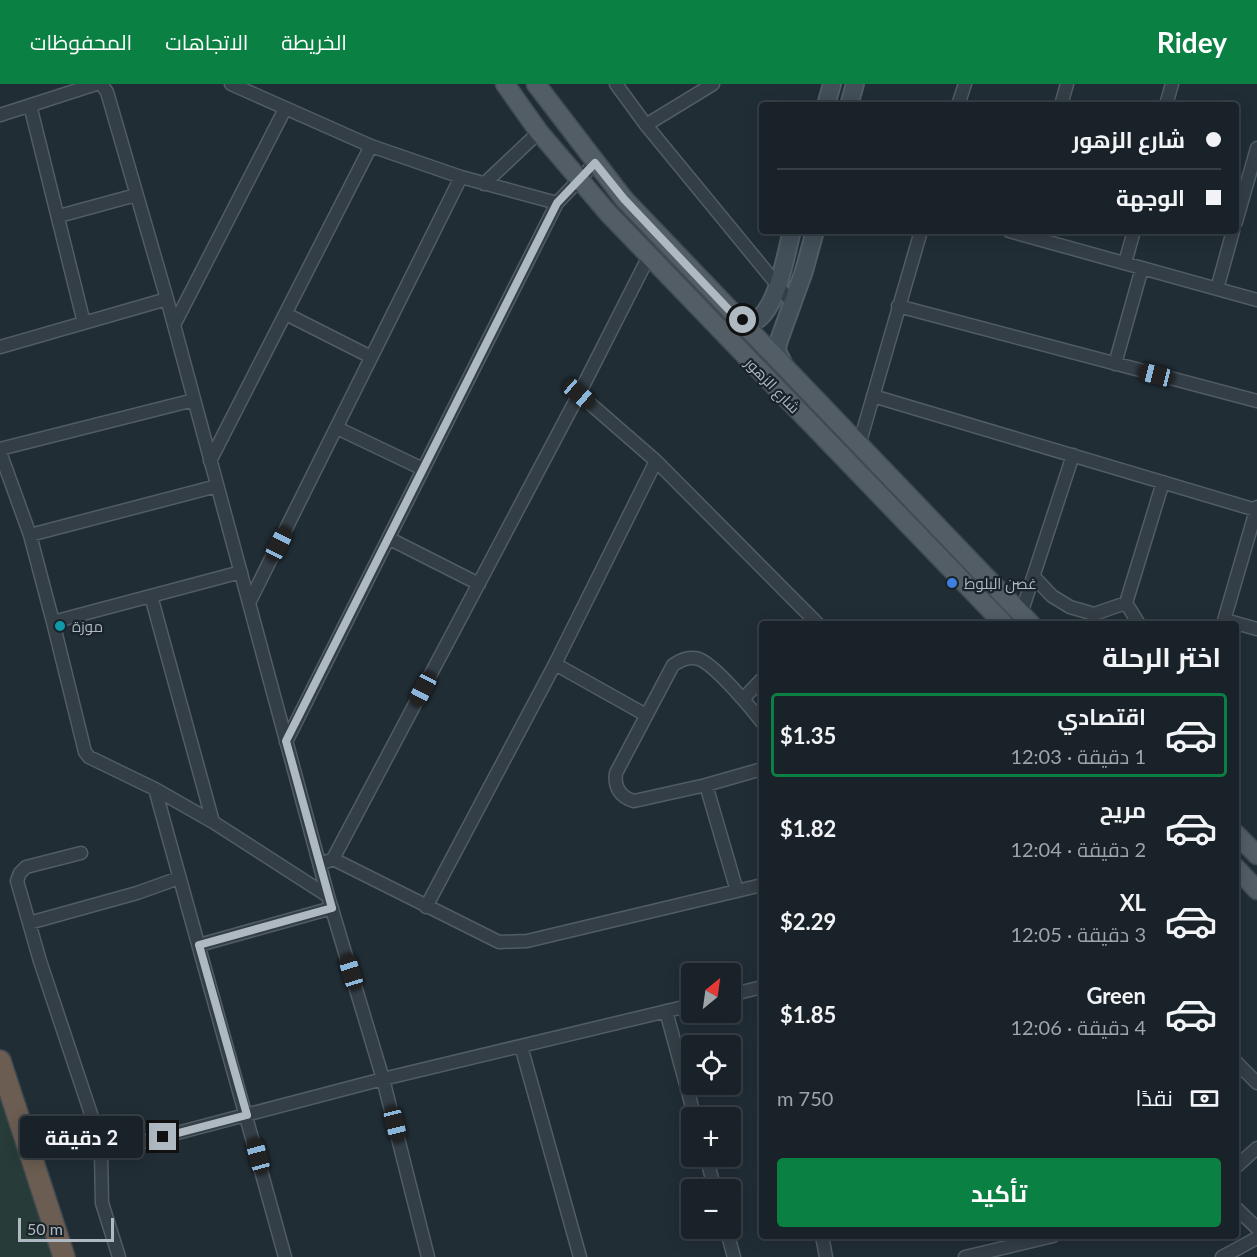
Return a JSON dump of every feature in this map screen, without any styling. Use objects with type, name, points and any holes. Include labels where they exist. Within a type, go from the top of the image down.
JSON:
[{"type":"highway","points":[[0,1061],[64,1257]]},
{"type":"main road","name":"شارع الزهور","points":[[505,84],[538,132],[578,180],[1001,621]]},
{"type":"main road","name":"شارع الزهور","points":[[536,84],[624,199],[1026,619]]},
{"type":"main road","points":[[1239,837],[1257,854]]},
{"type":"main road","points":[[1239,871],[1257,890]]},
{"type":"street","points":[[0,115],[96,84]]},
{"type":"street","points":[[101,84],[107,92],[167,298],[330,902],[383,1079],[428,1257]]},
{"type":"street","points":[[231,84],[371,146],[461,177],[557,203]]},
{"type":"street","points":[[616,84],[646,125],[793,304]]},
{"type":"street","points":[[646,125],[713,84]]},
{"type":"street","points":[[827,102],[832,84]]},
{"type":"street","points":[[850,102],[855,84]]},
{"type":"street","points":[[959,102],[965,84]]},
{"type":"street","points":[[1062,102],[1067,84]]},
{"type":"street","points":[[1167,102],[1172,84]]},
{"type":"street","points":[[30,105],[84,322]]},
{"type":"street","points":[[174,325],[285,109]]},
{"type":"street","points":[[484,184],[538,132]]},
{"type":"street","points":[[210,461],[371,146]]},
{"type":"street","points":[[1239,211],[1257,148]]},
{"type":"street","points":[[286,741],[390,539],[423,468],[557,203],[595,163]]},
{"type":"street","points":[[249,603],[461,177]]},
{"type":"street","points":[[58,216],[136,195]]},
{"type":"street","points":[[730,311],[750,322],[760,319],[774,298],[791,234]]},
{"type":"street","points":[[788,370],[777,351],[778,343],[793,304],[814,234]]},
{"type":"street","points":[[859,445],[920,234]]},
{"type":"street","points":[[1029,234],[1257,300]]},
{"type":"street","points":[[1125,263],[1133,234]]},
{"type":"street","points":[[1217,289],[1232,234]]},
{"type":"street","points":[[321,864],[333,859],[579,394],[649,256]]},
{"type":"street","points":[[1115,364],[1142,268]]},
{"type":"street","points":[[0,347],[167,298]]},
{"type":"street","points":[[898,306],[1257,401]]},
{"type":"street","points":[[286,314],[371,357]]},
{"type":"street","points":[[579,394],[656,461],[814,621]]},
{"type":"street","points":[[873,396],[1257,508],[1224,621]]},
{"type":"street","points":[[194,400],[0,451],[30,535],[85,752],[89,757],[155,789],[213,822],[330,902]]},
{"type":"street","points":[[337,428],[423,468]]},
{"type":"street","points":[[1026,619],[1034,577],[1073,455]]},
{"type":"street","points":[[426,907],[555,664],[656,461]]},
{"type":"street","points":[[1137,621],[1126,603],[1163,482]]},
{"type":"street","points":[[30,535],[217,486]]},
{"type":"street","points":[[390,539],[479,584]]},
{"type":"street","points":[[53,622],[241,572]]},
{"type":"street","points":[[1034,577],[1052,596],[1070,607],[1094,614],[1126,603]]},
{"type":"street","points":[[151,596],[213,822]]},
{"type":"street","points":[[1239,625],[1257,629]]},
{"type":"street","points":[[759,718],[743,699],[707,664],[700,660],[682,659],[673,665],[616,773],[616,787],[626,799],[634,801],[706,785],[759,770]]},
{"type":"street","points":[[555,664],[646,716]]},
{"type":"street","points":[[743,699],[759,682]]},
{"type":"street","points":[[706,785],[737,891]]},
{"type":"street","points":[[155,789],[285,1257]]},
{"type":"street","points":[[81,853],[26,867],[20,873],[17,881],[98,1135],[102,1203],[119,1257]]},
{"type":"street","points":[[333,859],[499,942],[527,941],[759,886]]},
{"type":"street","points":[[29,923],[137,893],[179,878]]},
{"type":"street","points":[[199,945],[330,902]]},
{"type":"street","points":[[741,992],[759,988]]},
{"type":"street","points":[[100,1153],[383,1079],[681,1008]]},
{"type":"street","points":[[666,1011],[692,1107]]},
{"type":"street","points":[[521,1046],[580,1257]]},
{"type":"street","points":[[1239,1065],[1257,1083]]},
{"type":"street","points":[[1239,1164],[1257,1148]]},
{"type":"street","points":[[1239,1211],[1257,1228]]},
{"type":"street","points":[[1222,1257],[1257,1238]]},
{"type":"street","points":[[729,1239],[734,1257]]},
{"type":"street","points":[[823,1239],[826,1257]]},
{"type":"street","points":[[965,1257],[1040,1239]]},
{"type":"green space","points":[[0,1076],[59,1257],[0,1257]]},
{"type":"place","name":"غصن البلوط","points":[[952,583]]},
{"type":"place","name":"موزة","points":[[60,626]]},
{"type":"route","points":[[163,1137],[247,1115],[199,945],[332,908],[286,741],[390,539],[423,468],[557,203],[595,163],[624,199],[730,311],[743,320]]}]
